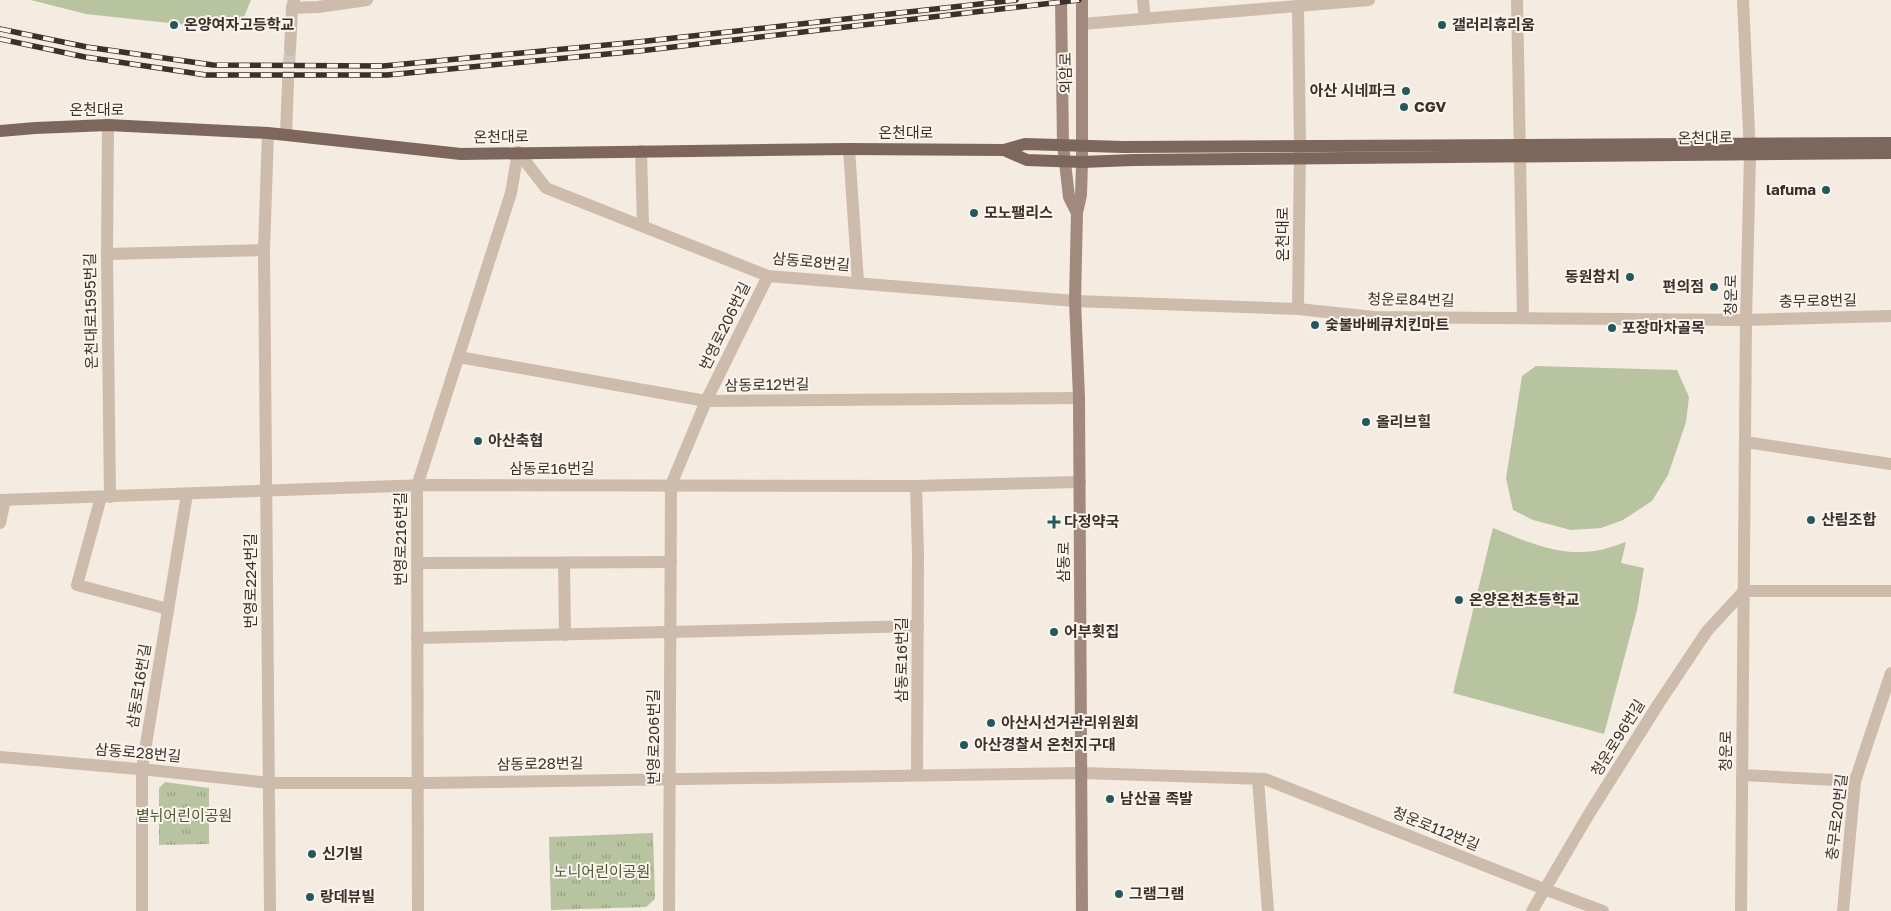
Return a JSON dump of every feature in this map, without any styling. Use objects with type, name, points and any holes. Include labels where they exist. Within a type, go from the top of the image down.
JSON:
[{"type":"main road","name":"온천대로","points":[[0,131],[108,125],[286,134],[461,154],[849,149],[1004,150],[1025,144],[1520,150],[1750,149],[1891,153]]},
{"type":"main road","name":"온천대로","points":[[1750,149],[1891,143]]},
{"type":"main road","name":"온천대로","points":[[1004,150],[1027,160],[1064,162],[1300,159],[1520,150]]},
{"type":"street","points":[[290,50],[293,4],[318,7],[367,0]]},
{"type":"street","name":"외암로","points":[[1061,0],[1064,162]]},
{"type":"street","name":"외암로","points":[[1082,0],[1082,162]]},
{"type":"street","points":[[1143,0],[1145,19]]},
{"type":"street","points":[[1082,24],[1299,4],[1369,0]]},
{"type":"street","points":[[1516,0],[1523,317]]},
{"type":"street","name":"청운로","points":[[1740,911],[1746,320],[1750,149],[1743,0]]},
{"type":"street","name":"온천대로","points":[[1298,309],[1300,159],[1299,4]]},
{"type":"street","points":[[286,134],[288,83]]},
{"type":"street","name":"온천대로1595번길","points":[[105,497],[108,125]]},
{"type":"street","name":"번영로224번길","points":[[268,133],[264,250],[270,911]]},
{"type":"street","points":[[849,149],[858,282]]},
{"type":"street","points":[[641,151],[643,226]]},
{"type":"street","name":"삼동로8번길","points":[[518,152],[546,188],[768,276],[1075,301]]},
{"type":"street","name":"번영로216번길","points":[[418,911],[417,486],[511,193],[518,152]]},
{"type":"street","name":"삼동로","points":[[1064,162],[1069,197],[1077,213]]},
{"type":"street","name":"삼동로","points":[[1082,162],[1082,195],[1077,213],[1075,301],[1080,482],[1083,773],[1082,911]]},
{"type":"street","points":[[107,254],[264,250]]},
{"type":"street","name":"번영로206번길","points":[[669,911],[671,485],[706,402],[768,276]]},
{"type":"street","name":"청운로84번길","points":[[1075,301],[1298,309],[1374,317],[1746,320]]},
{"type":"street","name":"충무로8번길","points":[[1746,320],[1891,316]]},
{"type":"street","name":"삼동로12번길","points":[[459,357],[706,402],[1079,398]]},
{"type":"street","points":[[1745,442],[1891,464]]},
{"type":"street","name":"삼동로16번길","points":[[0,523],[2,500],[417,486],[916,486],[1080,482]]},
{"type":"street","name":"삼동로16번길","points":[[916,486],[918,626],[916,775]]},
{"type":"street","name":"삼동로16번길","points":[[142,769],[187,494]]},
{"type":"street","points":[[105,497],[78,584],[168,609]]},
{"type":"street","points":[[417,563],[671,562]]},
{"type":"street","points":[[564,563],[564,634]]},
{"type":"street","points":[[1744,591],[1891,591]]},
{"type":"street","name":"청운로96번길","points":[[1532,911],[1589,814],[1659,703],[1708,630],[1744,591]]},
{"type":"street","points":[[417,638],[918,626]]},
{"type":"street","name":"충무로20번길","points":[[1843,911],[1855,781],[1891,673]]},
{"type":"street","name":"삼동로28번길","points":[[0,757],[142,769],[268,783],[417,783],[1083,773]]},
{"type":"street","points":[[142,769],[142,911]]},
{"type":"street","name":"청운로112번길","points":[[1083,773],[1265,779],[1603,911]]},
{"type":"street","points":[[1742,775],[1855,781]]},
{"type":"street","points":[[1258,779],[1268,911]]},
{"type":"green space","points":[[31,0],[251,0],[242,22],[215,28],[86,14]]},
{"type":"green space","points":[[1536,366],[1677,370],[1689,397],[1686,422],[1668,475],[1652,501],[1623,520],[1601,528],[1571,530],[1533,520],[1513,510],[1506,478],[1522,376]]},
{"type":"green space","points":[[1493,528],[1547,548],[1570,552],[1593,551],[1626,542],[1621,563],[1644,568],[1637,610],[1604,734],[1453,693]]},
{"type":"green space","name":"볕뉘어린이공원","points":[[165,782],[209,788],[209,844],[159,845],[159,788]]},
{"type":"green space","name":"노니어린이공원","points":[[653,833],[655,899],[646,907],[551,910],[549,837]]},
{"type":"tunnel","points":[[288,83],[290,50]]},
{"type":"railway","points":[[0,29],[87,47],[213,65],[383,66],[638,42],[1016,0]]},
{"type":"railway","points":[[0,39],[85,57],[206,75],[387,75],[639,51],[1079,0]]},
{"type":"place","name":"온양여자고등학교","points":[[174,25]]},
{"type":"place","name":"갤러리휴리움","points":[[1442,25]]},
{"type":"place","name":"아산 시네파크","points":[[1406,91]]},
{"type":"place","name":"CGV","points":[[1404,107]]},
{"type":"place","name":"lafuma","points":[[1826,190]]},
{"type":"place","name":"모노팰리스","points":[[974,213]]},
{"type":"place","name":"동원참치","points":[[1630,277]]},
{"type":"place","name":"편의점","points":[[1714,287]]},
{"type":"place","name":"숯불바베큐치킨마트","points":[[1315,325]]},
{"type":"place","name":"포장마차골목","points":[[1612,328]]},
{"type":"place","name":"올리브힐","points":[[1366,422]]},
{"type":"place","name":"아산축협","points":[[478,441]]},
{"type":"place","name":"산림조합","points":[[1811,520]]},
{"type":"place","name":"다정약국","points":[[1054,522]]},
{"type":"place","name":"온양온천초등학교","points":[[1459,600]]},
{"type":"place","name":"어부횟집","points":[[1054,632]]},
{"type":"place","name":"아산시선거관리위원회","points":[[991,723]]},
{"type":"place","name":"아산경찰서 온천지구대","points":[[964,745]]},
{"type":"place","name":"남산골 족발","points":[[1110,799]]},
{"type":"place","name":"신기빌","points":[[312,854]]},
{"type":"place","name":"그램그램","points":[[1119,894]]},
{"type":"place","name":"랑데뷰빌","points":[[310,897]]}]
